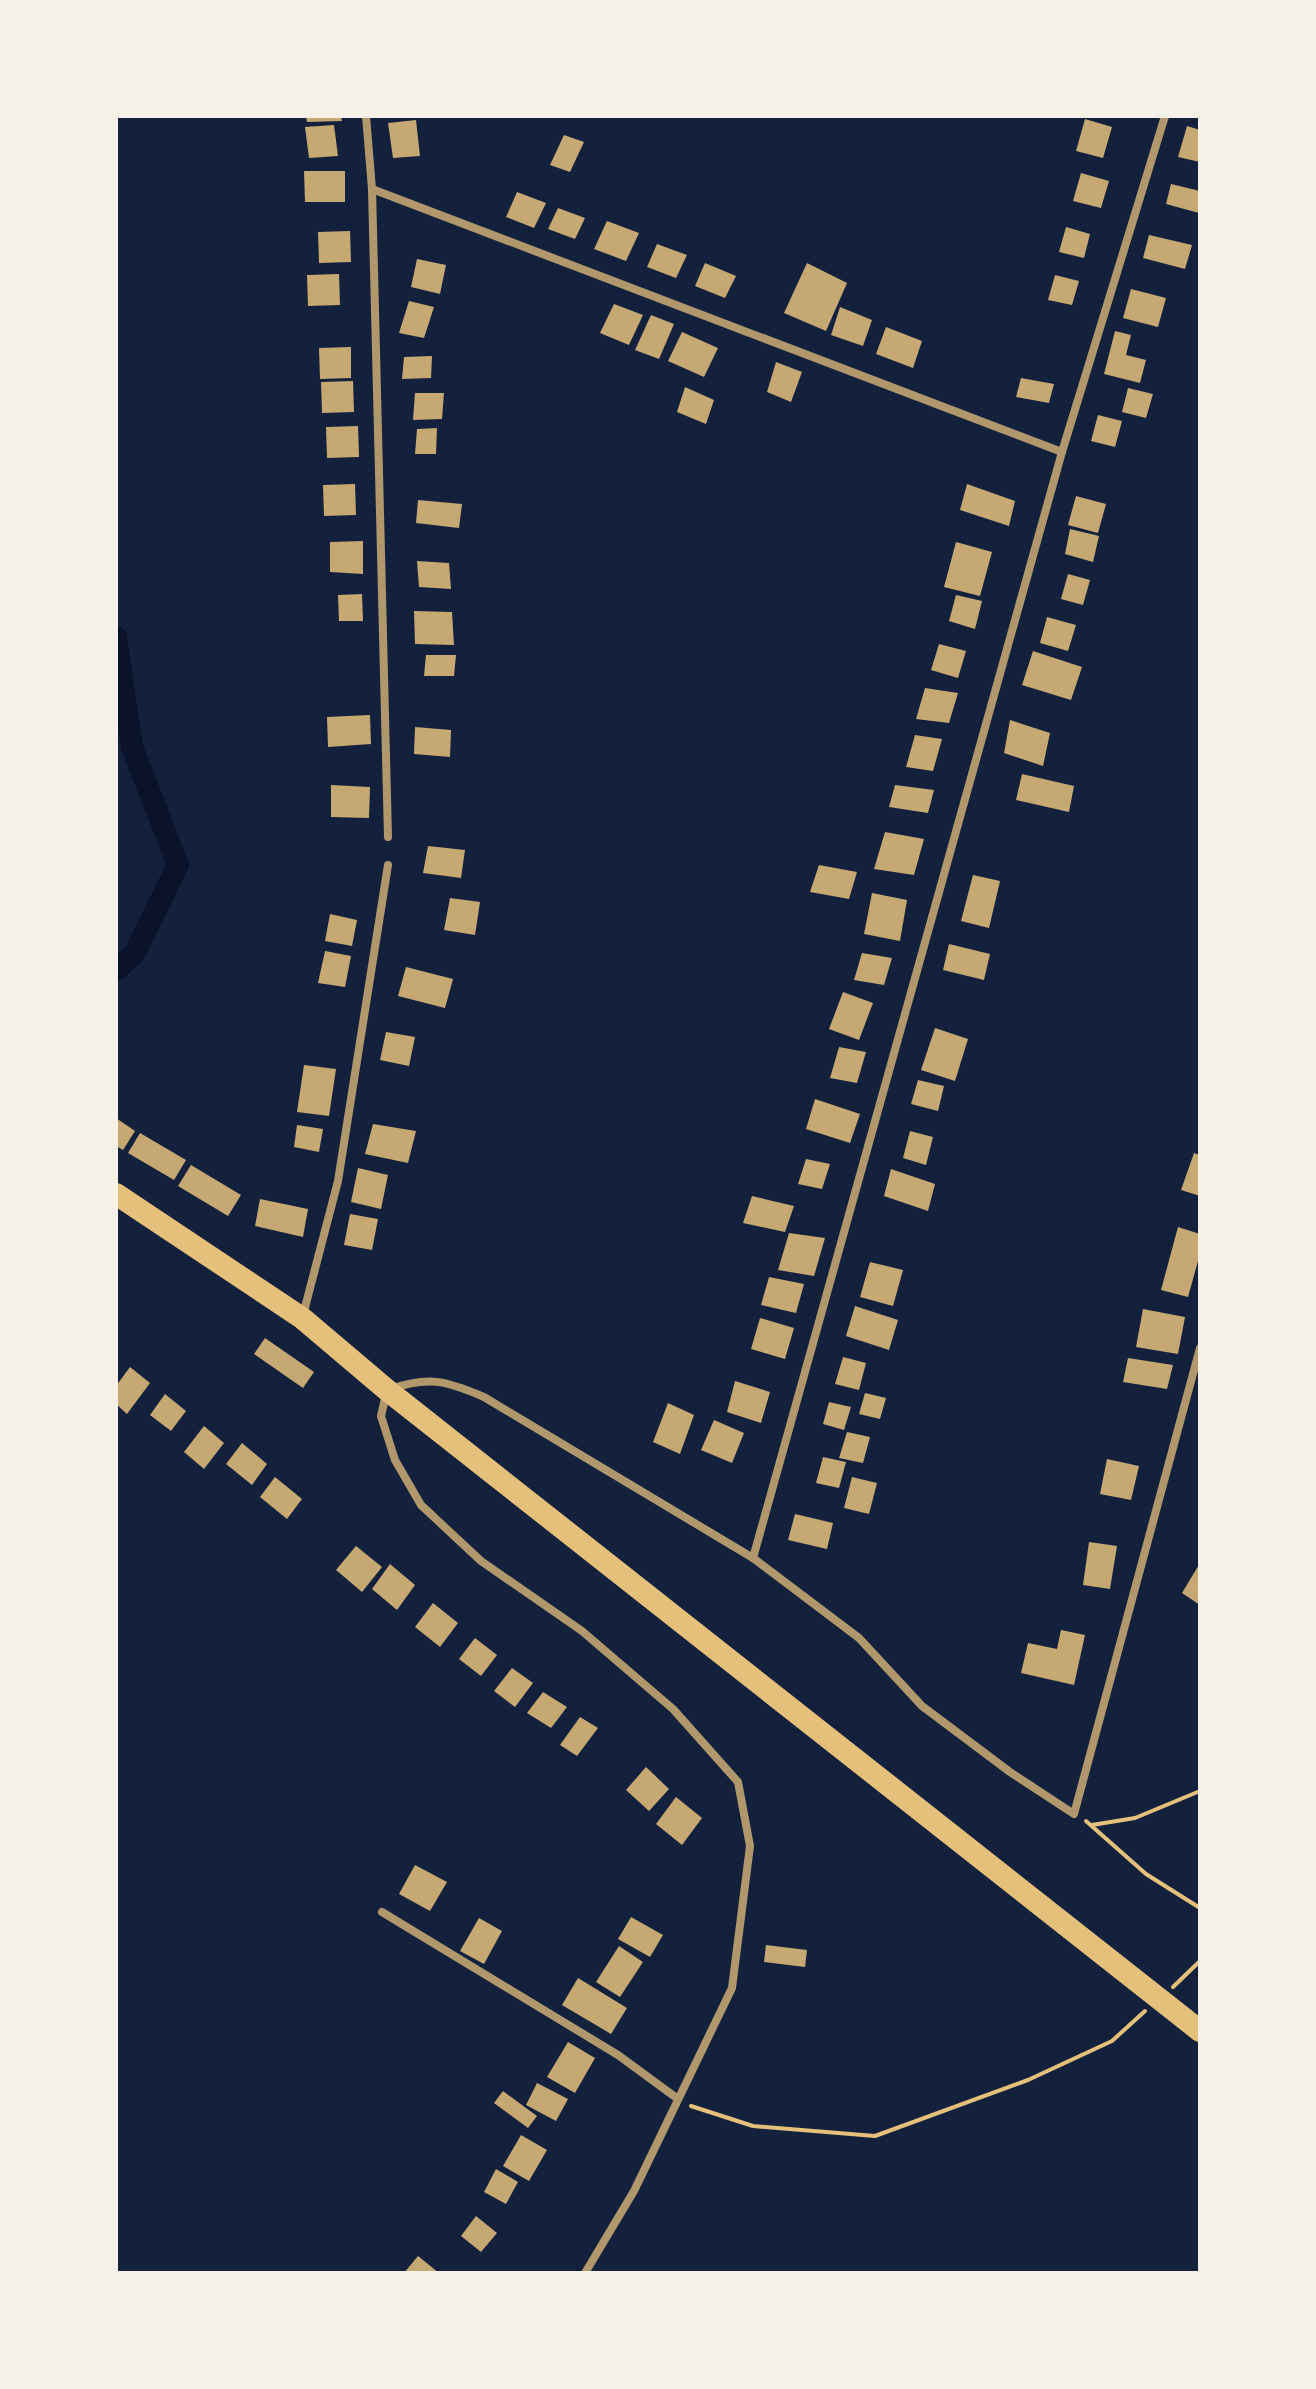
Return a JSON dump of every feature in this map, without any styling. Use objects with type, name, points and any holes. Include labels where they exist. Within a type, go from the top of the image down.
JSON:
[{"type":"highway","points":[[116,1194],[302,1318],[387,1390],[1200,2031]]},
{"type":"street","points":[[366,116],[372,189],[388,837]]},
{"type":"street","points":[[753,1558],[1062,452],[1165,116]]},
{"type":"street","points":[[372,189],[1062,452]]},
{"type":"street","points":[[302,1318],[338,1181],[388,865]]},
{"type":"street","points":[[585,2273],[634,2191],[732,1988],[750,1846],[738,1782],[673,1709],[582,1631],[481,1561],[421,1505],[395,1460],[381,1416],[387,1390],[416,1380],[452,1383],[484,1397],[753,1558],[859,1638],[922,1706],[1010,1772],[1074,1814],[1200,1348]]},
{"type":"street","points":[[382,1912],[618,2055],[678,2099]]},
{"type":"path","points":[[1092,1825],[1135,1818],[1200,1791]]},
{"type":"path","points":[[1074,1814],[1092,1825],[1146,1874],[1200,1908]]},
{"type":"path","points":[[1170,1989],[1200,1961]]},
{"type":"path","points":[[678,2099],[753,2126],[875,2136],[1028,2080],[1112,2041],[1147,2010]]},
{"type":"building","points":[[306,116],[341,116],[342,121],[307,122]]},
{"type":"building","points":[[1085,119],[1112,127],[1103,158],[1076,151]]},
{"type":"building","points":[[416,120],[420,156],[393,158],[388,123]]},
{"type":"building","points":[[334,125],[338,156],[309,158],[305,127]]},
{"type":"building","points":[[1187,126],[1200,130],[1200,162],[1178,157]]},
{"type":"building","points":[[564,135],[584,142],[570,172],[550,165]]},
{"type":"building","points":[[304,171],[345,171],[345,202],[305,202]]},
{"type":"building","points":[[1081,173],[1109,181],[1101,208],[1073,201]]},
{"type":"building","points":[[1171,184],[1200,191],[1199,213],[1166,204]]},
{"type":"building","points":[[517,192],[546,203],[534,228],[506,217]]},
{"type":"building","points":[[558,208],[585,218],[575,239],[548,229]]},
{"type":"building","points":[[607,221],[639,233],[626,261],[594,249]]},
{"type":"building","points":[[1066,227],[1090,234],[1084,258],[1059,252]]},
{"type":"building","points":[[350,231],[351,262],[319,263],[318,232]]},
{"type":"building","points":[[1149,235],[1192,245],[1185,269],[1143,258]]},
{"type":"building","points":[[657,244],[687,255],[676,278],[647,267]]},
{"type":"building","points":[[417,259],[446,265],[440,294],[411,287]]},
{"type":"building","points":[[705,263],[736,276],[725,298],[695,286]]},
{"type":"building","points":[[807,263],[847,283],[826,331],[784,313]]},
{"type":"building","points":[[339,274],[340,305],[308,306],[307,275]]},
{"type":"building","points":[[1055,275],[1079,281],[1072,305],[1048,300]]},
{"type":"building","points":[[1131,289],[1166,298],[1158,327],[1123,318]]},
{"type":"building","points":[[409,301],[434,307],[424,338],[399,333]]},
{"type":"building","points":[[614,304],[643,315],[629,345],[600,333]]},
{"type":"building","points":[[840,307],[872,320],[863,346],[831,335]]},
{"type":"building","points":[[651,315],[674,324],[659,359],[635,350]]},
{"type":"building","points":[[886,327],[922,341],[913,368],[876,354]]},
{"type":"building","points":[[1115,331],[1131,335],[1126,355],[1146,360],[1140,383],[1104,374]]},
{"type":"building","points":[[682,332],[718,348],[704,377],[668,361]]},
{"type":"building","points":[[351,347],[351,378],[320,379],[319,348]]},
{"type":"building","points":[[432,356],[431,378],[402,379],[404,357]]},
{"type":"building","points":[[776,362],[802,372],[791,402],[767,392]]},
{"type":"building","points":[[1021,378],[1054,384],[1049,403],[1016,397]]},
{"type":"building","points":[[353,381],[354,412],[322,413],[321,382]]},
{"type":"building","points":[[685,387],[714,400],[706,424],[677,412]]},
{"type":"building","points":[[1128,388],[1153,394],[1146,418],[1122,412]]},
{"type":"building","points":[[415,393],[444,393],[442,419],[413,420]]},
{"type":"building","points":[[1098,415],[1122,421],[1115,447],[1091,441]]},
{"type":"building","points":[[358,426],[359,457],[327,458],[326,427]]},
{"type":"building","points":[[437,428],[436,454],[415,454],[417,429]]},
{"type":"building","points":[[355,484],[356,515],[324,516],[323,485]]},
{"type":"building","points":[[967,484],[1015,501],[1009,526],[960,510]]},
{"type":"building","points":[[1076,496],[1106,504],[1098,533],[1068,525]]},
{"type":"building","points":[[418,500],[462,504],[459,528],[416,523]]},
{"type":"building","points":[[1070,529],[1099,536],[1093,562],[1065,554]]},
{"type":"building","points":[[363,541],[363,574],[330,572],[330,542]]},
{"type":"building","points":[[956,542],[992,552],[980,596],[944,587]]},
{"type":"building","points":[[417,561],[449,563],[451,589],[419,587]]},
{"type":"building","points":[[1068,574],[1090,580],[1083,605],[1061,599]]},
{"type":"building","points":[[362,594],[363,621],[339,621],[338,595]]},
{"type":"building","points":[[956,595],[982,601],[975,629],[949,621]]},
{"type":"building","points":[[414,611],[452,612],[454,645],[415,644]]},
{"type":"building","points":[[1047,617],[1076,625],[1068,651],[1040,643]]},
{"type":"building","points":[[939,644],[966,651],[958,678],[931,670]]},
{"type":"building","points":[[1033,651],[1082,667],[1071,700],[1022,685]]},
{"type":"building","points":[[426,655],[456,655],[454,676],[424,676]]},
{"type":"building","points":[[925,688],[958,693],[949,723],[916,719]]},
{"type":"building","points":[[370,715],[371,744],[328,747],[327,717]]},
{"type":"building","points":[[1010,720],[1050,733],[1043,766],[1004,753]]},
{"type":"building","points":[[415,727],[451,730],[450,757],[414,754]]},
{"type":"building","points":[[915,735],[942,739],[933,771],[906,767]]},
{"type":"building","points":[[1022,774],[1074,786],[1069,812],[1016,800]]},
{"type":"building","points":[[331,785],[370,787],[369,818],[331,817]]},
{"type":"building","points":[[895,785],[934,790],[928,813],[889,807]]},
{"type":"building","points":[[885,832],[924,839],[914,875],[874,869]]},
{"type":"building","points":[[428,846],[465,850],[461,878],[423,873]]},
{"type":"building","points":[[819,865],[857,872],[849,899],[810,892]]},
{"type":"building","points":[[973,875],[1000,881],[989,928],[961,921]]},
{"type":"building","points":[[872,893],[907,900],[900,941],[864,934]]},
{"type":"building","points":[[450,898],[480,902],[475,935],[444,930]]},
{"type":"building","points":[[330,914],[357,920],[352,946],[325,941]]},
{"type":"building","points":[[949,944],[990,954],[984,980],[943,970]]},
{"type":"building","points":[[325,951],[351,956],[345,987],[318,983]]},
{"type":"building","points":[[862,953],[892,958],[884,985],[854,980]]},
{"type":"building","points":[[406,967],[453,979],[445,1008],[398,996]]},
{"type":"building","points":[[843,992],[873,1003],[859,1040],[829,1029]]},
{"type":"building","points":[[935,1028],[968,1039],[955,1081],[921,1070]]},
{"type":"building","points":[[386,1032],[415,1037],[409,1066],[380,1060]]},
{"type":"building","points":[[839,1047],[866,1052],[857,1083],[830,1078]]},
{"type":"building","points":[[304,1065],[336,1069],[329,1116],[297,1112]]},
{"type":"building","points":[[918,1080],[944,1086],[938,1111],[911,1104]]},
{"type":"building","points":[[815,1099],[860,1114],[850,1143],[806,1129]]},
{"type":"building","points":[[116,1118],[135,1131],[123,1150],[116,1146]]},
{"type":"building","points":[[373,1124],[416,1131],[408,1163],[365,1154]]},
{"type":"building","points":[[297,1125],[323,1129],[319,1152],[294,1147]]},
{"type":"building","points":[[910,1131],[933,1137],[926,1165],[903,1158]]},
{"type":"building","points":[[140,1133],[186,1160],[174,1180],[128,1153]]},
{"type":"building","points":[[1194,1153],[1200,1155],[1200,1196],[1181,1190]]},
{"type":"building","points":[[806,1159],[830,1164],[822,1189],[798,1184]]},
{"type":"building","points":[[191,1165],[241,1195],[228,1216],[178,1186]]},
{"type":"building","points":[[358,1168],[388,1175],[381,1209],[351,1202]]},
{"type":"building","points":[[891,1169],[935,1184],[928,1211],[884,1196]]},
{"type":"building","points":[[752,1196],[794,1206],[785,1232],[743,1223]]},
{"type":"building","points":[[260,1199],[308,1209],[303,1237],[255,1226]]},
{"type":"building","points":[[350,1214],[378,1219],[372,1250],[344,1245]]},
{"type":"building","points":[[1178,1227],[1200,1234],[1200,1254],[1188,1297],[1161,1290]]},
{"type":"building","points":[[789,1233],[825,1238],[814,1276],[778,1270]]},
{"type":"building","points":[[870,1262],[903,1270],[893,1306],[860,1297]]},
{"type":"building","points":[[769,1277],[804,1284],[796,1313],[761,1305]]},
{"type":"building","points":[[855,1306],[898,1320],[889,1350],[846,1336]]},
{"type":"building","points":[[1143,1309],[1185,1317],[1178,1354],[1136,1347]]},
{"type":"building","points":[[760,1318],[794,1328],[785,1359],[751,1349]]},
{"type":"building","points":[[265,1338],[314,1372],[303,1388],[254,1354]]},
{"type":"building","points":[[843,1357],[866,1363],[859,1390],[835,1384]]},
{"type":"building","points":[[1128,1358],[1173,1365],[1167,1389],[1123,1382]]},
{"type":"building","points":[[130,1367],[150,1383],[127,1414],[116,1404],[116,1386]]},
{"type":"building","points":[[735,1381],[770,1392],[761,1423],[727,1412]]},
{"type":"building","points":[[865,1393],[886,1398],[880,1419],[859,1414]]},
{"type":"building","points":[[165,1394],[186,1411],[171,1431],[150,1415]]},
{"type":"building","points":[[829,1402],[851,1407],[844,1430],[823,1424]]},
{"type":"building","points":[[668,1403],[694,1415],[680,1454],[653,1442]]},
{"type":"building","points":[[714,1420],[744,1433],[732,1463],[701,1450]]},
{"type":"building","points":[[204,1426],[224,1443],[204,1469],[184,1452]]},
{"type":"building","points":[[847,1432],[870,1437],[863,1463],[839,1458]]},
{"type":"building","points":[[242,1443],[267,1464],[252,1485],[226,1464]]},
{"type":"building","points":[[823,1457],[846,1462],[839,1488],[816,1483]]},
{"type":"building","points":[[1107,1459],[1139,1466],[1131,1500],[1100,1494]]},
{"type":"building","points":[[275,1477],[302,1499],[287,1519],[260,1497]]},
{"type":"building","points":[[852,1477],[877,1483],[869,1514],[844,1508]]},
{"type":"building","points":[[795,1514],[833,1523],[827,1549],[788,1540]]},
{"type":"building","points":[[1089,1542],[1117,1546],[1110,1589],[1083,1585]]},
{"type":"building","points":[[356,1546],[382,1567],[362,1592],[336,1570]]},
{"type":"building","points":[[1200,1563],[1200,1605],[1182,1593]]},
{"type":"building","points":[[390,1564],[415,1585],[397,1610],[372,1589]]},
{"type":"building","points":[[433,1603],[458,1623],[440,1647],[415,1627]]},
{"type":"building","points":[[1061,1630],[1085,1635],[1074,1685],[1021,1673],[1028,1643],[1057,1649]]},
{"type":"building","points":[[475,1638],[497,1655],[481,1676],[459,1659]]},
{"type":"building","points":[[512,1668],[533,1683],[515,1707],[494,1691]]},
{"type":"building","points":[[543,1692],[567,1707],[551,1728],[527,1713]]},
{"type":"building","points":[[580,1717],[598,1728],[577,1756],[560,1745]]},
{"type":"building","points":[[646,1767],[669,1789],[649,1811],[626,1790]]},
{"type":"building","points":[[676,1797],[702,1818],[682,1845],[656,1824]]},
{"type":"building","points":[[415,1865],[447,1882],[430,1911],[399,1894]]},
{"type":"building","points":[[631,1917],[663,1935],[650,1957],[618,1939]]},
{"type":"building","points":[[479,1918],[502,1931],[484,1964],[460,1951]]},
{"type":"building","points":[[766,1945],[807,1950],[805,1967],[764,1962]]},
{"type":"building","points":[[619,1946],[643,1962],[620,1997],[596,1982]]},
{"type":"building","points":[[578,1978],[627,2008],[611,2034],[562,2005]]},
{"type":"building","points":[[568,2042],[595,2058],[575,2093],[547,2077]]},
{"type":"building","points":[[537,2083],[568,2099],[556,2121],[526,2105]]},
{"type":"building","points":[[503,2091],[537,2116],[528,2128],[494,2103]]},
{"type":"building","points":[[521,2135],[547,2150],[529,2181],[503,2166]]},
{"type":"building","points":[[496,2169],[518,2182],[506,2204],[484,2192]]},
{"type":"building","points":[[476,2216],[497,2233],[481,2252],[461,2236]]},
{"type":"building","points":[[418,2256],[439,2273],[404,2273]]},
{"type":"waterway","points":[[116,637],[132,747],[178,865],[134,954],[116,970]]}]
